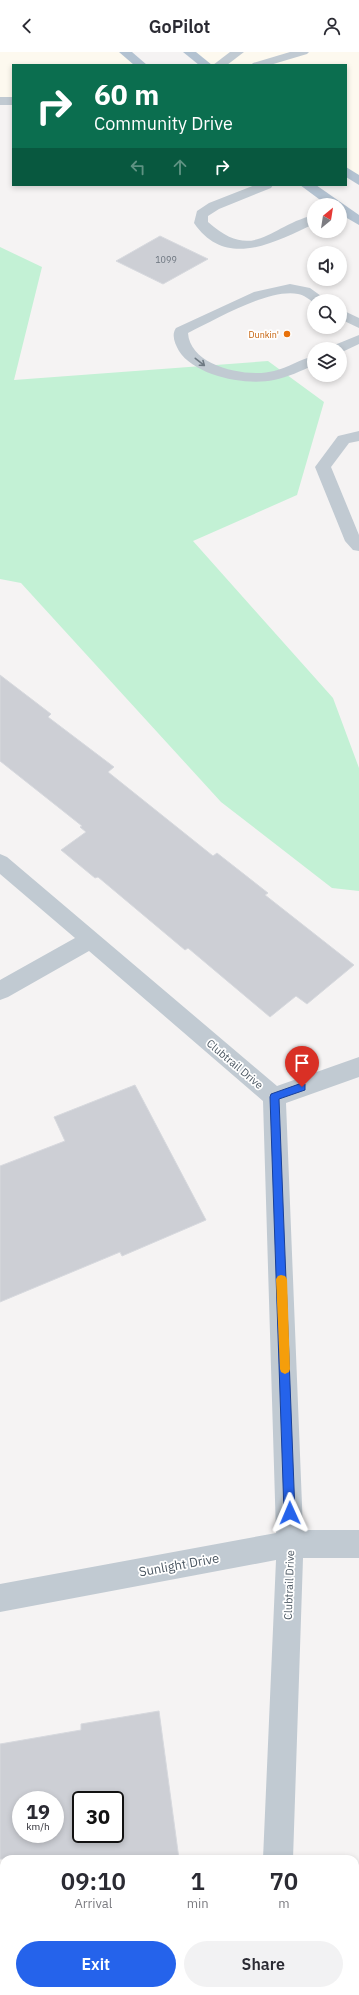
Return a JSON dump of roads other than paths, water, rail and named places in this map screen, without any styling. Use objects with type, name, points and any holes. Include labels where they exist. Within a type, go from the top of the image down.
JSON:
[{"type":"main road","points":[[125,52],[140,64]]},
{"type":"main road","points":[[189,52],[205,64]]},
{"type":"main road","points":[[347,172],[359,181]]},
{"type":"main road","points":[[308,186],[326,198]]},
{"type":"main road","points":[[347,213],[359,221]]},
{"type":"street","points":[[220,64],[238,52]]},
{"type":"street","points":[[261,64],[303,52]]},
{"type":"street","points":[[0,101],[12,101]]},
{"type":"street","points":[[264,186],[214,206],[202,214],[201,222],[216,237],[237,245],[255,244],[307,222]]},
{"type":"street","points":[[307,363],[273,376],[240,375],[205,367],[189,354],[180,340],[181,331],[261,294],[288,287],[302,290],[309,294]]},
{"type":"street","points":[[347,317],[359,324]]},
{"type":"street","points":[[347,344],[359,339]]},
{"type":"street","points":[[359,436],[344,439],[323,467],[353,541],[359,546]]},
{"type":"street","name":"Clubtrail Drive","points":[[0,862],[274,1097],[290,1544],[278,1855]]},
{"type":"street","points":[[0,991],[90,940]]},
{"type":"street","points":[[274,1097],[359,1067]]},
{"type":"street","name":"Sunlight Drive","points":[[0,1598],[290,1544],[359,1544]]},
{"type":"place","name":"Dunkin'","points":[[287,334]]}]
